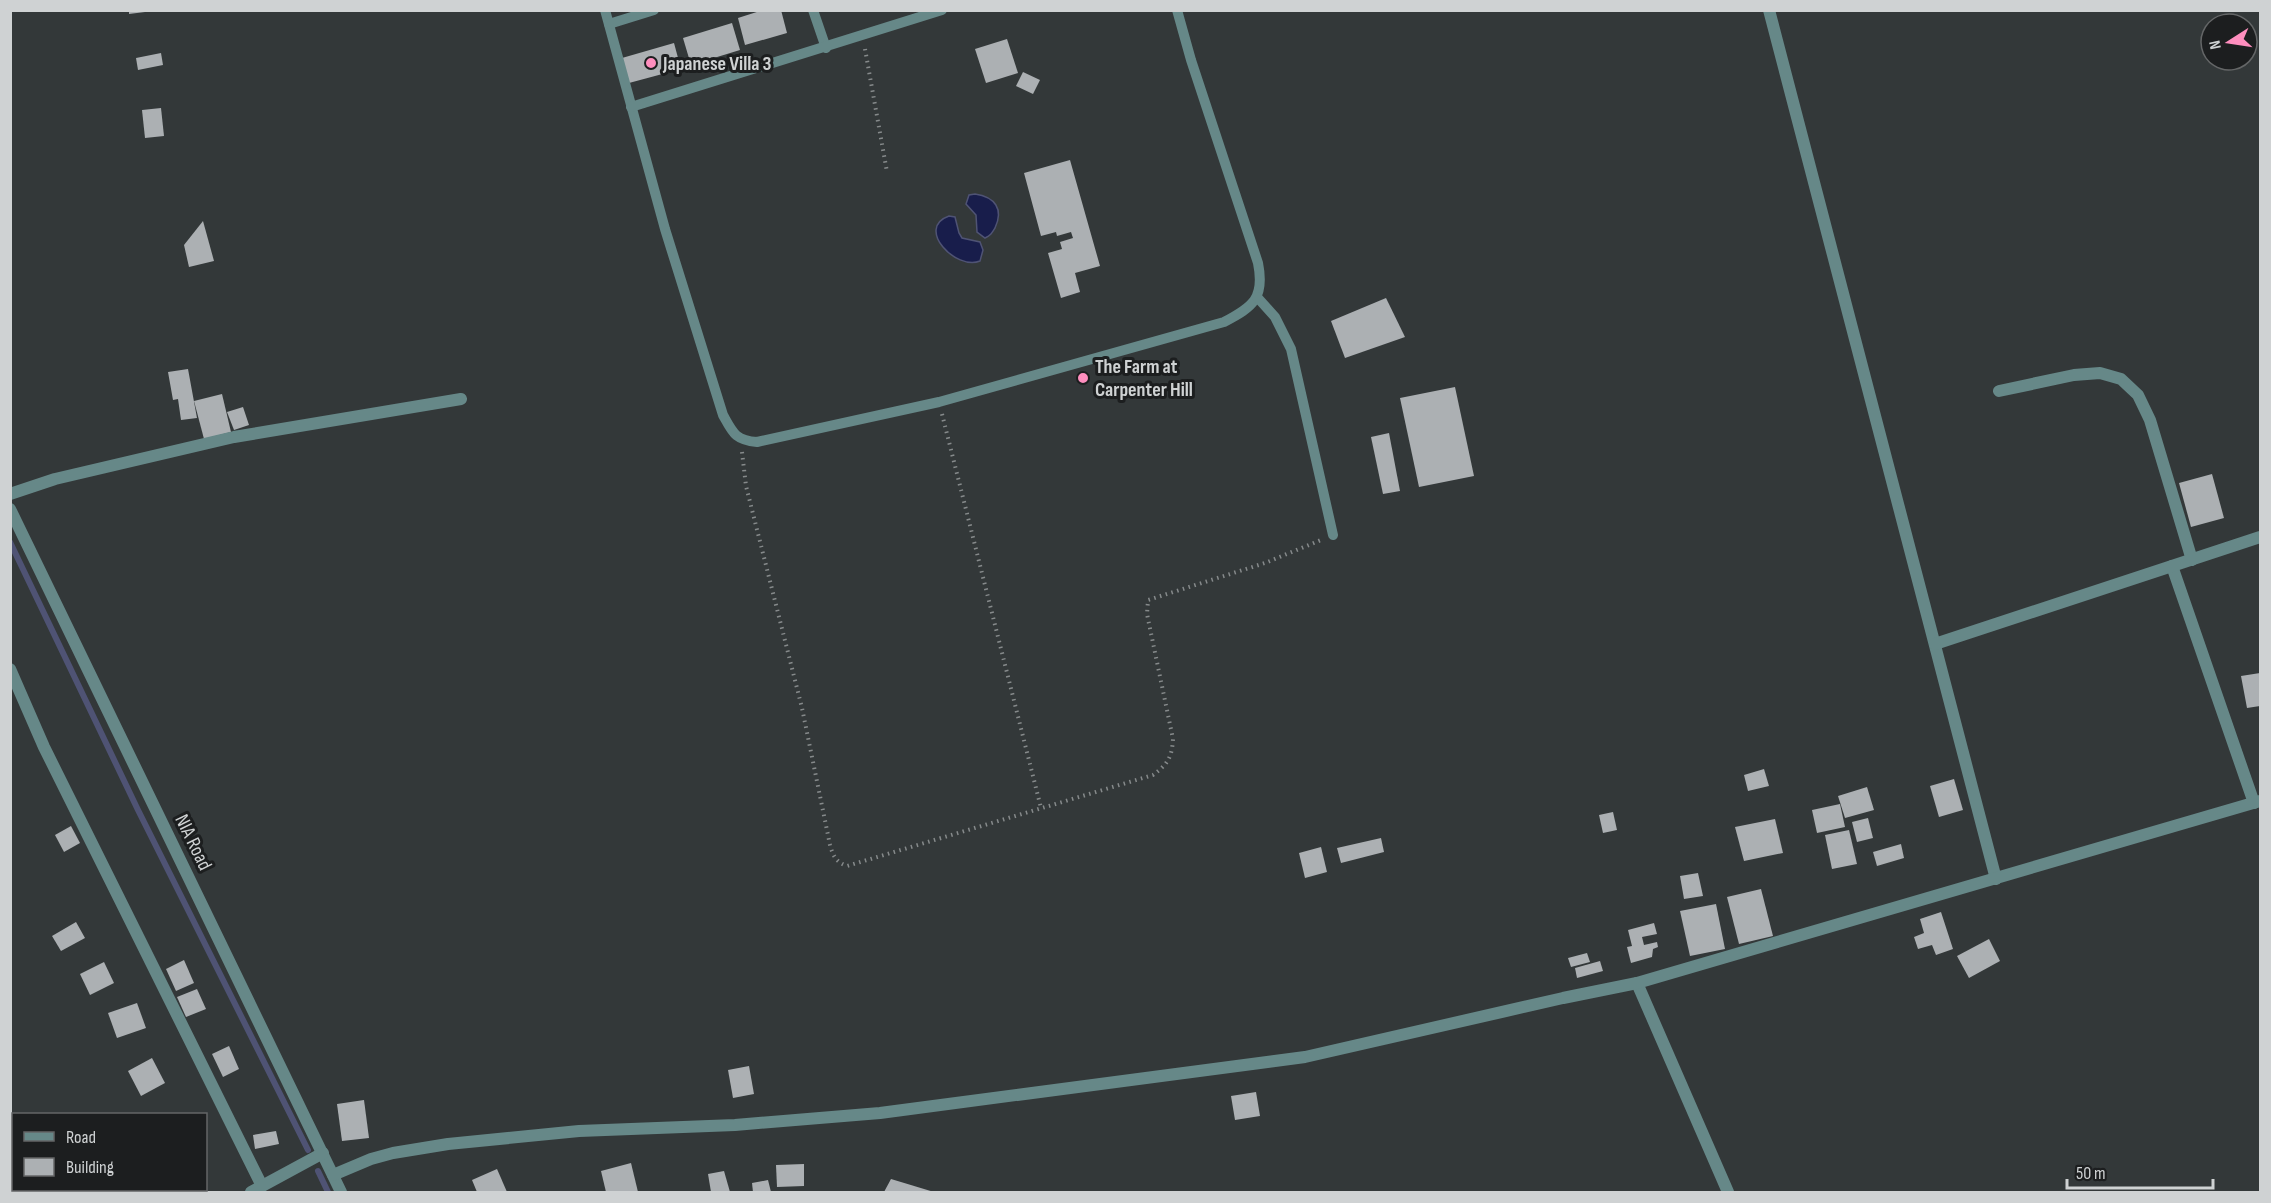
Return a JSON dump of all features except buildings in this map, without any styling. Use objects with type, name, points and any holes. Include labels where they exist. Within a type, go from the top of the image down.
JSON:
[{"type":"street","points":[[1769,10],[1996,879]]},
{"type":"street","points":[[1999,391],[2074,375],[2100,373],[2121,379],[2138,395],[2150,420],[2192,560]]},
{"type":"street","points":[[10,494],[55,479],[234,437],[461,399]]},
{"type":"street","name":"NIA Road","points":[[10,509],[341,1192]]},
{"type":"street","points":[[1935,644],[2260,537]]},
{"type":"street","points":[[333,1175],[371,1159],[393,1153],[448,1144],[579,1131],[711,1127],[880,1113],[1305,1057],[1637,983],[2257,802],[2172,566]]},
{"type":"street","points":[[10,669],[44,747],[256,1190],[323,1153]]},
{"type":"street","points":[[1637,983],[1728,1192]]},
{"type":"lane","points":[[605,10],[665,229],[723,415],[732,432],[742,440],[757,442],[939,402],[1224,322],[1246,310],[1257,297],[1261,279],[1258,263],[1177,10]]},
{"type":"lane","points":[[609,24],[654,10]]},
{"type":"lane","points":[[813,10],[826,48]]},
{"type":"lane","points":[[632,107],[942,10]]},
{"type":"lane","points":[[1257,297],[1275,316],[1291,349],[1333,535]]},
{"type":"path","points":[[863,36],[886,172]]},
{"type":"path","points":[[939,402],[1041,808]]},
{"type":"path","points":[[742,440],[742,465],[746,486],[802,708],[830,845],[839,864],[847,866],[1153,775],[1166,766],[1172,754],[1173,739],[1147,614],[1148,600],[1265,563],[1333,535]]},
{"type":"shaded area","points":[[975,194],[988,198],[998,210],[998,221],[995,228],[985,238],[977,232],[976,215],[966,204],[969,195]]},
{"type":"shaded area","points":[[949,216],[955,217],[962,238],[980,242],[983,250],[980,261],[960,260],[943,247],[936,230],[940,222]]},
{"type":"waterway","points":[[10,542],[138,810],[308,1150]]},
{"type":"waterway","points":[[318,1171],[328,1192]]},
{"type":"place","name":"Japanese Villa 3","points":[[651,63]]},
{"type":"place","name":"The Farm at Carpenter Hill","points":[[1083,378]]}]
